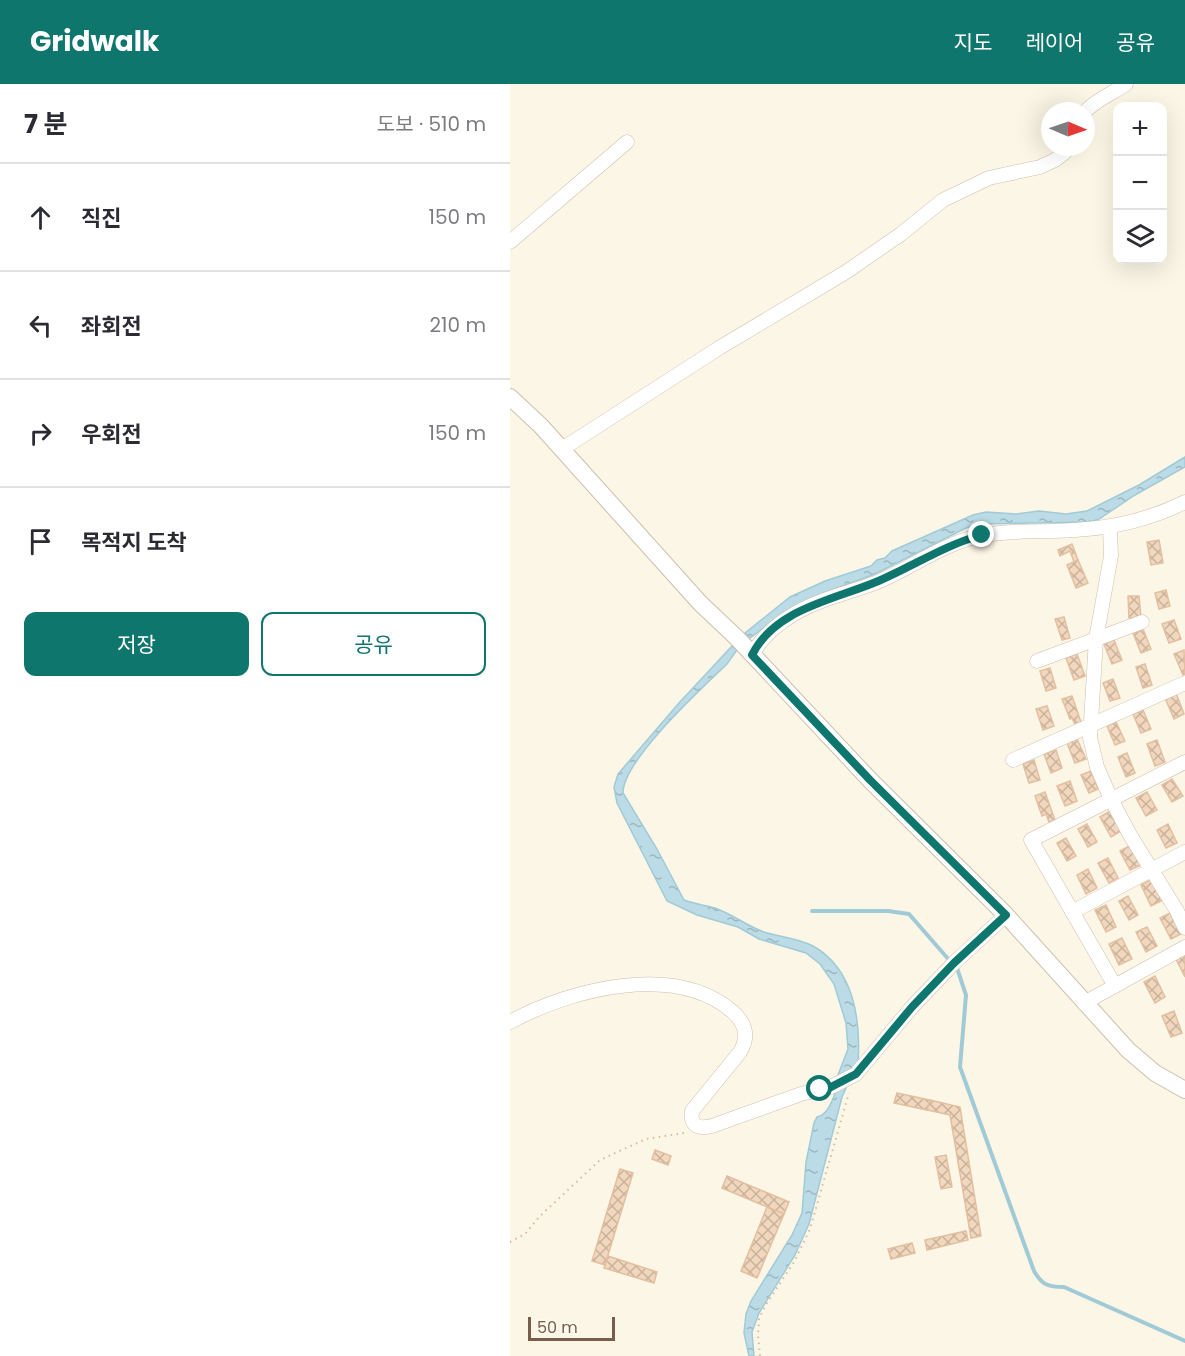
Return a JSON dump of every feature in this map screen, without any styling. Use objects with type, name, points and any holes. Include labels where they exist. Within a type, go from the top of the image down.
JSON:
[{"type":"street","points":[[1095,103],[1126,84]]},
{"type":"street","points":[[510,242],[627,142]]},
{"type":"street","points":[[562,449],[719,348],[846,272],[901,234],[943,200],[989,178],[1040,167],[1060,156]]},
{"type":"street","points":[[510,397],[530,414],[686,588],[870,780],[1006,915],[1084,1003],[1143,1064],[1185,1090]]},
{"type":"street","points":[[745,648],[758,643],[794,614],[875,582],[956,543],[997,533],[1110,527],[1166,511],[1185,502]]},
{"type":"street","points":[[1110,527],[1111,556],[1096,639],[1090,738],[1097,767],[1111,799],[1185,928]]},
{"type":"street","points":[[1037,661],[1142,622]]},
{"type":"street","points":[[1013,760],[1185,683]]},
{"type":"street","points":[[1115,986],[1031,840],[1185,762]]},
{"type":"street","points":[[1072,912],[1185,852]]},
{"type":"street","points":[[510,1022],[548,1004],[610,987],[660,985],[688,989],[710,997],[736,1016],[743,1024],[746,1033],[740,1053],[692,1112],[692,1122],[698,1128],[712,1126],[790,1098],[831,1087],[856,1074],[912,1007],[954,963],[1006,915]]},
{"type":"street","points":[[1084,1003],[1185,947]]},
{"type":"path","points":[[760,1356],[759,1319],[765,1306],[794,1263],[810,1229],[841,1117],[856,1074]]},
{"type":"path","points":[[510,1242],[525,1234],[540,1216],[600,1160],[646,1139],[692,1132],[698,1128]]},
{"type":"water","points":[[1185,457],[1185,467],[1135,495],[1099,519],[1089,522],[979,524],[966,528],[875,574],[813,597],[789,609],[750,638],[745,633],[790,597],[825,581],[871,566],[892,551],[973,515],[986,512],[1016,514],[1039,511],[1066,514],[1087,511],[1139,485]]},
{"type":"water","points":[[732,646],[737,650],[727,664],[649,744],[626,779],[623,793],[657,849],[684,900],[715,908],[764,932],[807,943],[827,956],[838,968],[852,997],[858,1030],[858,1063],[849,1073],[838,1075],[848,1049],[846,1023],[834,984],[820,964],[806,953],[759,939],[738,927],[697,915],[667,901],[617,803],[614,787],[618,774]]},
{"type":"water","points":[[847,1086],[842,1097],[809,1224],[795,1255],[759,1313],[752,1332],[754,1356],[749,1356],[744,1333],[746,1314],[751,1301],[792,1235],[802,1213],[806,1162],[814,1123],[817,1117],[827,1110],[837,1089]]},
{"type":"building","points":[[1159,540],[1163,563],[1151,565],[1147,542]]},
{"type":"building","points":[[1072,544],[1078,560],[1074,562],[1070,551],[1060,556],[1058,550]]},
{"type":"building","points":[[1078,560],[1088,583],[1076,588],[1067,565]]},
{"type":"building","points":[[1166,590],[1170,606],[1159,609],[1155,593]]},
{"type":"building","points":[[1128,596],[1139,596],[1141,617],[1129,618]]},
{"type":"building","points":[[1064,617],[1070,638],[1062,640],[1055,619]]},
{"type":"building","points":[[1174,620],[1181,639],[1169,643],[1162,624]]},
{"type":"building","points":[[1143,629],[1151,649],[1141,653],[1133,633]]},
{"type":"building","points":[[1114,640],[1122,660],[1112,664],[1104,644]]},
{"type":"building","points":[[1184,650],[1185,674],[1183,675],[1174,654]]},
{"type":"building","points":[[1077,654],[1085,676],[1074,680],[1066,658]]},
{"type":"building","points":[[1145,664],[1152,685],[1143,688],[1136,667]]},
{"type":"building","points":[[1050,668],[1056,688],[1046,691],[1040,671]]},
{"type":"building","points":[[1113,679],[1120,698],[1110,701],[1103,683]]},
{"type":"building","points":[[1176,693],[1184,714],[1174,719],[1165,698]]},
{"type":"building","points":[[1072,696],[1082,725],[1076,727],[1062,699]]},
{"type":"building","points":[[1047,706],[1054,726],[1043,730],[1036,709]]},
{"type":"building","points":[[1143,710],[1151,729],[1141,733],[1133,714]]},
{"type":"building","points":[[1116,722],[1125,741],[1115,745],[1107,726]]},
{"type":"building","points":[[1077,739],[1086,759],[1075,763],[1067,743]]},
{"type":"building","points":[[1157,740],[1165,762],[1155,766],[1147,744]]},
{"type":"building","points":[[1056,750],[1062,768],[1051,773],[1044,754]]},
{"type":"building","points":[[1127,753],[1135,773],[1126,777],[1118,757]]},
{"type":"building","points":[[1034,760],[1040,780],[1029,783],[1023,764]]},
{"type":"building","points":[[1091,771],[1098,789],[1089,793],[1081,775]]},
{"type":"building","points":[[1172,779],[1183,796],[1172,802],[1162,785]]},
{"type":"building","points":[[1070,781],[1077,801],[1065,806],[1057,786]]},
{"type":"building","points":[[1045,792],[1055,820],[1049,822],[1046,814],[1042,816],[1035,796]]},
{"type":"building","points":[[1147,792],[1157,810],[1146,816],[1136,798]]},
{"type":"building","points":[[1110,811],[1121,831],[1111,837],[1100,817]]},
{"type":"building","points":[[1087,824],[1097,842],[1088,847],[1078,829]]},
{"type":"building","points":[[1168,824],[1177,843],[1166,848],[1157,830]]},
{"type":"building","points":[[1066,838],[1076,856],[1067,861],[1057,843]]},
{"type":"building","points":[[1131,845],[1141,865],[1130,870],[1120,851]]},
{"type":"building","points":[[1108,858],[1118,878],[1109,883],[1098,863]]},
{"type":"building","points":[[1088,869],[1097,888],[1086,894],[1077,875]]},
{"type":"building","points":[[1152,879],[1163,900],[1151,906],[1141,885]]},
{"type":"building","points":[[1128,896],[1138,915],[1129,920],[1119,901]]},
{"type":"building","points":[[1106,905],[1116,927],[1106,932],[1095,910]]},
{"type":"building","points":[[1170,913],[1181,934],[1171,939],[1160,918]]},
{"type":"building","points":[[1147,927],[1157,946],[1146,952],[1136,932]]},
{"type":"building","points":[[1122,938],[1132,959],[1119,965],[1109,944]]},
{"type":"building","points":[[1185,955],[1185,977],[1176,959]]},
{"type":"building","points":[[1155,976],[1165,997],[1155,1003],[1144,982]]},
{"type":"building","points":[[1174,1011],[1182,1033],[1171,1037],[1162,1016]]},
{"type":"building","points":[[897,1093],[930,1100],[927,1110],[894,1103]]},
{"type":"building","points":[[930,1100],[960,1107],[981,1236],[971,1238],[950,1115],[927,1110]]},
{"type":"building","points":[[655,1150],[671,1156],[668,1165],[652,1159]]},
{"type":"building","points":[[946,1155],[952,1187],[941,1189],[935,1157]]},
{"type":"building","points":[[620,1169],[633,1173],[605,1265],[592,1261]]},
{"type":"building","points":[[727,1176],[789,1202],[784,1214],[722,1188]]},
{"type":"building","points":[[767,1207],[784,1214],[757,1278],[741,1271]]},
{"type":"building","points":[[966,1231],[968,1240],[927,1250],[925,1240]]},
{"type":"building","points":[[912,1243],[915,1253],[891,1259],[888,1249]]},
{"type":"building","points":[[608,1256],[657,1272],[654,1283],[604,1268]]},
{"type":"waterway","points":[[812,911],[888,911],[909,914],[950,961]]},
{"type":"waterway","points":[[957,968],[966,995],[960,1067],[1034,1271],[1046,1284],[1064,1287],[1185,1341]]},
{"type":"route","points":[[820,1089],[831,1087],[856,1074],[912,1007],[954,963],[1006,915],[870,780],[752,655],[758,643],[794,614],[875,582],[956,543],[982,535]]}]
